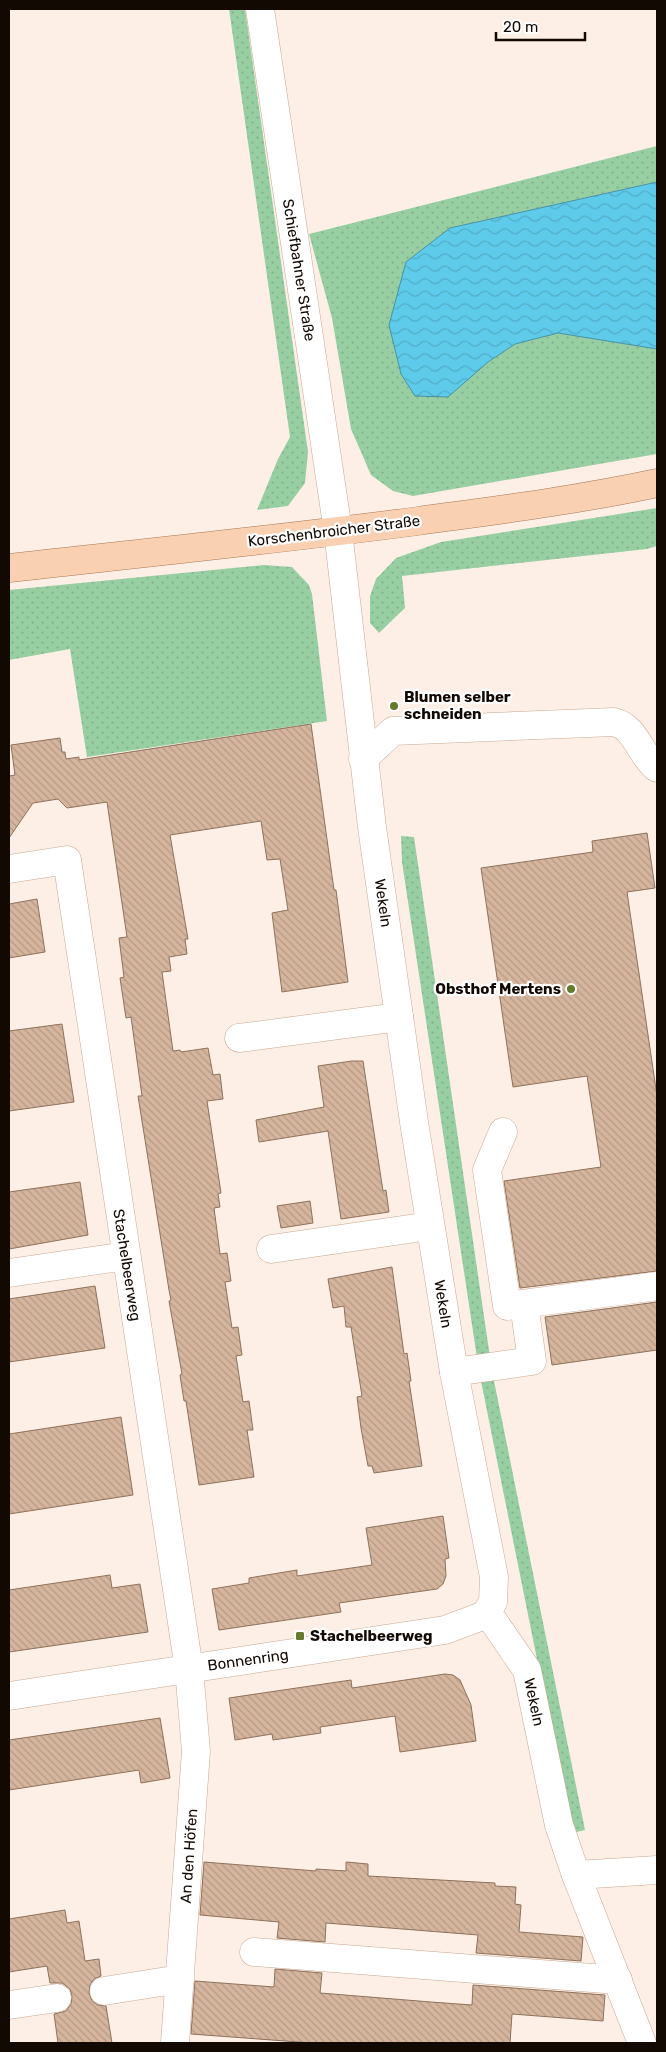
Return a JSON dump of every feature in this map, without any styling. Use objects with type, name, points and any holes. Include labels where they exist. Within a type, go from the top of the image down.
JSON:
[{"type":"main road","name":"Korschenbroicher Straße","points":[[9,568],[338,531],[520,506],[657,483]]},
{"type":"street","name":"Schiefbahner Straße","points":[[260,9],[338,531]]},
{"type":"street","name":"Wekeln","points":[[338,531],[363,759],[430,1226],[454,1372],[494,1577],[493,1602],[485,1615],[494,1622],[527,1670],[559,1825],[576,1875],[642,2043]]},
{"type":"street","points":[[363,759],[393,731],[614,722],[630,730],[647,757],[657,768]]},
{"type":"street","name":"Stachelbeerweg","points":[[9,869],[67,860],[189,1668]]},
{"type":"street","points":[[240,1038],[399,1017]]},
{"type":"street","points":[[503,1132],[487,1170],[507,1306],[657,1286]]},
{"type":"street","points":[[271,1249],[430,1226]]},
{"type":"street","points":[[9,1273],[126,1256]]},
{"type":"street","points":[[454,1372],[532,1361],[524,1304]]},
{"type":"street","name":"Bonnenring","points":[[9,1696],[444,1630],[485,1615]]},
{"type":"street","name":"An den Höfen","points":[[175,2043],[196,1751],[189,1668]]},
{"type":"street","points":[[576,1875],[657,1870]]},
{"type":"street","points":[[254,1952],[618,1980]]},
{"type":"street","points":[[104,1991],[180,1979]]},
{"type":"street","points":[[9,2005],[57,1998]]},
{"type":"green space","points":[[229,9],[245,9],[308,452],[305,483],[288,506],[257,510],[278,459],[290,437]]},
{"type":"green space","points":[[657,146],[657,182],[450,228],[488,362],[515,344],[558,333],[657,349],[657,454],[413,496],[393,491],[371,475],[351,429],[332,318],[309,234]]},
{"type":"green space","points":[[657,508],[657,546],[647,549],[402,576],[405,608],[379,633],[370,623],[370,596],[376,579],[396,558],[441,542]]},
{"type":"green space","points":[[264,565],[292,567],[309,585],[312,594],[327,721],[87,757],[70,649],[9,660],[9,590]]},
{"type":"green space","points":[[401,836],[414,837],[492,1371],[585,1830],[572,1833],[479,1371],[402,862]]},
{"type":"water","points":[[657,182],[657,349],[558,333],[515,344],[488,362],[448,397],[415,396],[401,374],[389,325],[406,262],[450,228]]},
{"type":"building","points":[[311,724],[348,982],[282,992],[272,913],[288,910],[280,859],[267,860],[261,821],[170,835],[188,939],[185,939],[187,954],[169,957],[171,971],[162,972],[173,1051],[180,1050],[181,1052],[208,1048],[213,1075],[220,1074],[223,1099],[207,1101],[221,1193],[218,1194],[220,1207],[214,1208],[220,1254],[227,1253],[231,1281],[225,1282],[232,1328],[238,1327],[242,1355],[236,1356],[243,1402],[249,1401],[253,1430],[247,1430],[254,1477],[199,1485],[186,1401],[184,1401],[180,1375],[182,1374],[169,1301],[171,1300],[138,1096],[142,1096],[131,1017],[126,1018],[120,978],[124,977],[119,938],[127,937],[107,802],[67,808],[58,799],[33,803],[9,838],[9,776],[15,775],[11,745],[60,738],[62,752],[65,752],[66,759],[79,757],[79,760]]},
{"type":"building","points":[[647,833],[655,888],[627,892],[657,1096],[657,1271],[520,1288],[504,1181],[601,1167],[587,1076],[513,1087],[481,868],[593,852],[592,841]]},
{"type":"building","points":[[37,899],[45,952],[9,958],[9,904]]},
{"type":"building","points":[[62,1024],[74,1102],[9,1111],[9,1031]]},
{"type":"building","points":[[363,1061],[383,1191],[386,1190],[389,1212],[341,1219],[328,1131],[259,1142],[256,1120],[324,1107],[318,1066]]},
{"type":"building","points":[[80,1182],[88,1235],[9,1249],[9,1192]]},
{"type":"building","points":[[310,1201],[313,1223],[281,1228],[277,1206]]},
{"type":"building","points":[[392,1267],[404,1354],[407,1353],[411,1381],[409,1381],[422,1466],[374,1473],[372,1466],[368,1466],[361,1428],[357,1397],[362,1396],[351,1327],[346,1327],[344,1306],[333,1308],[328,1279]]},
{"type":"building","points":[[95,1286],[105,1348],[9,1362],[9,1299]]},
{"type":"building","points":[[657,1302],[657,1350],[552,1365],[545,1317]]},
{"type":"building","points":[[121,1417],[133,1495],[9,1514],[9,1434]]},
{"type":"building","points":[[443,1516],[449,1558],[445,1559],[446,1576],[443,1584],[437,1589],[339,1603],[341,1612],[219,1630],[212,1589],[249,1583],[249,1578],[297,1570],[297,1576],[372,1565],[366,1528]]},
{"type":"building","points":[[110,1575],[112,1588],[140,1584],[148,1632],[9,1652],[9,1590]]},
{"type":"building","points":[[445,1674],[453,1675],[460,1680],[471,1705],[476,1741],[400,1752],[395,1716],[320,1727],[321,1733],[273,1740],[272,1734],[235,1740],[229,1698],[351,1680],[352,1688]]},
{"type":"building","points":[[160,1718],[170,1778],[141,1783],[139,1770],[9,1790],[9,1740]]},
{"type":"building","points":[[204,1862],[316,1871],[316,1869],[346,1871],[346,1862],[368,1864],[368,1876],[495,1883],[495,1886],[516,1887],[515,1904],[521,1905],[519,1932],[583,1937],[581,1961],[476,1953],[478,1935],[326,1923],[325,1942],[277,1938],[279,1922],[200,1915]]},
{"type":"building","points":[[65,1910],[67,1923],[79,1921],[85,1961],[99,1959],[101,1976],[94,1979],[90,1985],[89,1993],[92,2001],[98,2005],[106,2006],[112,2043],[58,2043],[54,2014],[66,2011],[71,2004],[72,1996],[70,1989],[62,1983],[50,1983],[47,1966],[9,1972],[9,1919]]},
{"type":"building","points":[[275,1969],[322,1973],[320,1993],[431,2002],[472,2005],[473,1985],[605,1995],[603,2021],[512,2014],[510,2043],[312,2043],[191,2034],[195,1981],[274,1987]]},
{"type":"place","name":"Blumen selber schneiden","points":[[394,706]]},
{"type":"place","name":"Obsthof Mertens","points":[[571,989]]},
{"type":"place","name":"Stachelbeerweg","points":[[300,1636]]}]
